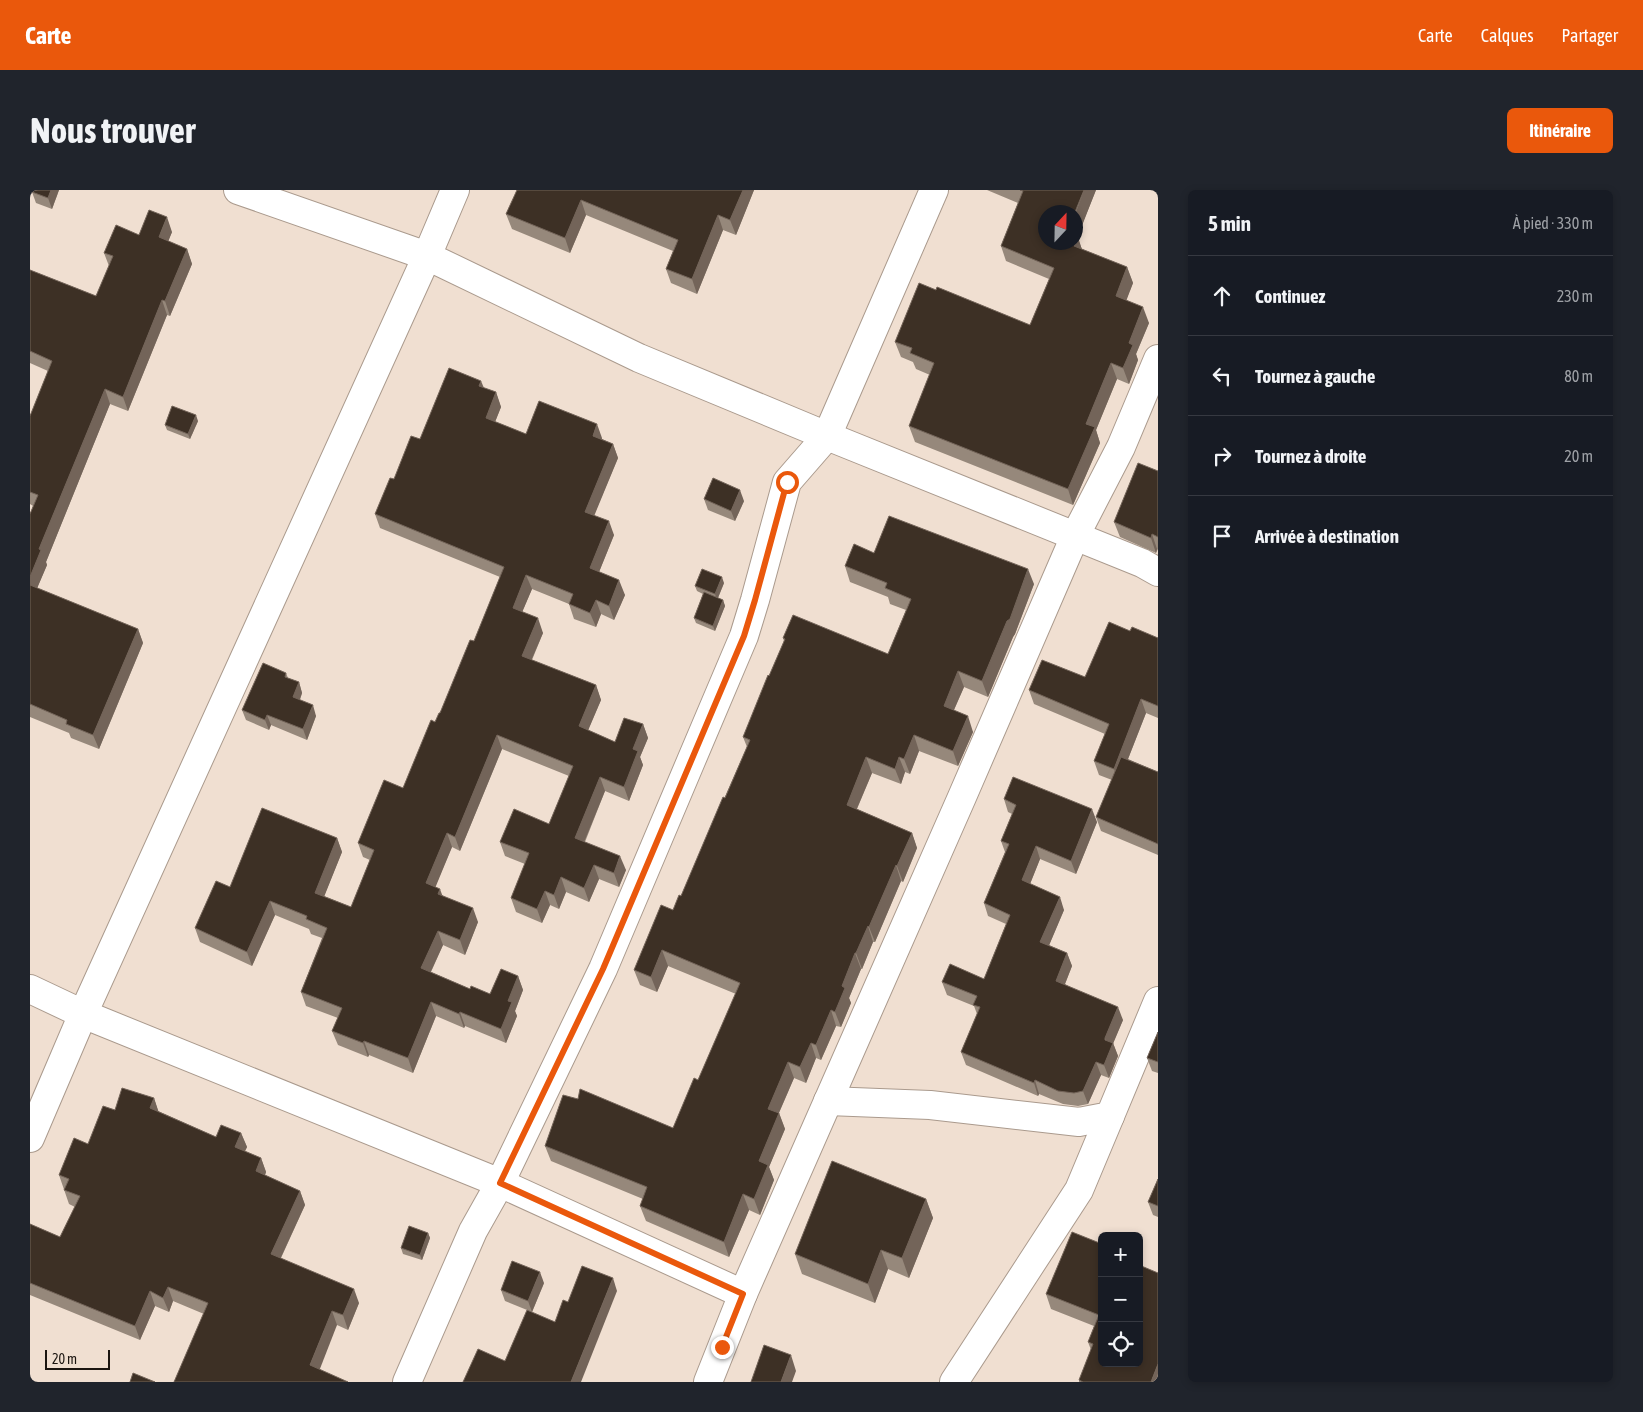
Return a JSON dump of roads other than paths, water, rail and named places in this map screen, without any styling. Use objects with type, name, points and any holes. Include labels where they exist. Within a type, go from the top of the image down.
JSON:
[{"type":"street","points":[[238,190],[427,256],[639,358],[1142,563],[1158,572]]},
{"type":"street","points":[[30,1138],[83,1014],[427,256],[455,190]]},
{"type":"street","points":[[407,1382],[473,1231],[500,1183],[603,969],[744,636],[787,482],[827,436],[934,190]]},
{"type":"street","points":[[708,1382],[743,1294],[1075,536],[1120,447],[1158,359]]},
{"type":"street","points":[[30,989],[83,1014],[500,1183],[743,1294]]},
{"type":"street","points":[[954,1382],[1080,1190],[1158,1001]]},
{"type":"street","points":[[828,1101],[930,1105],[1080,1122],[1110,1116]]}]
